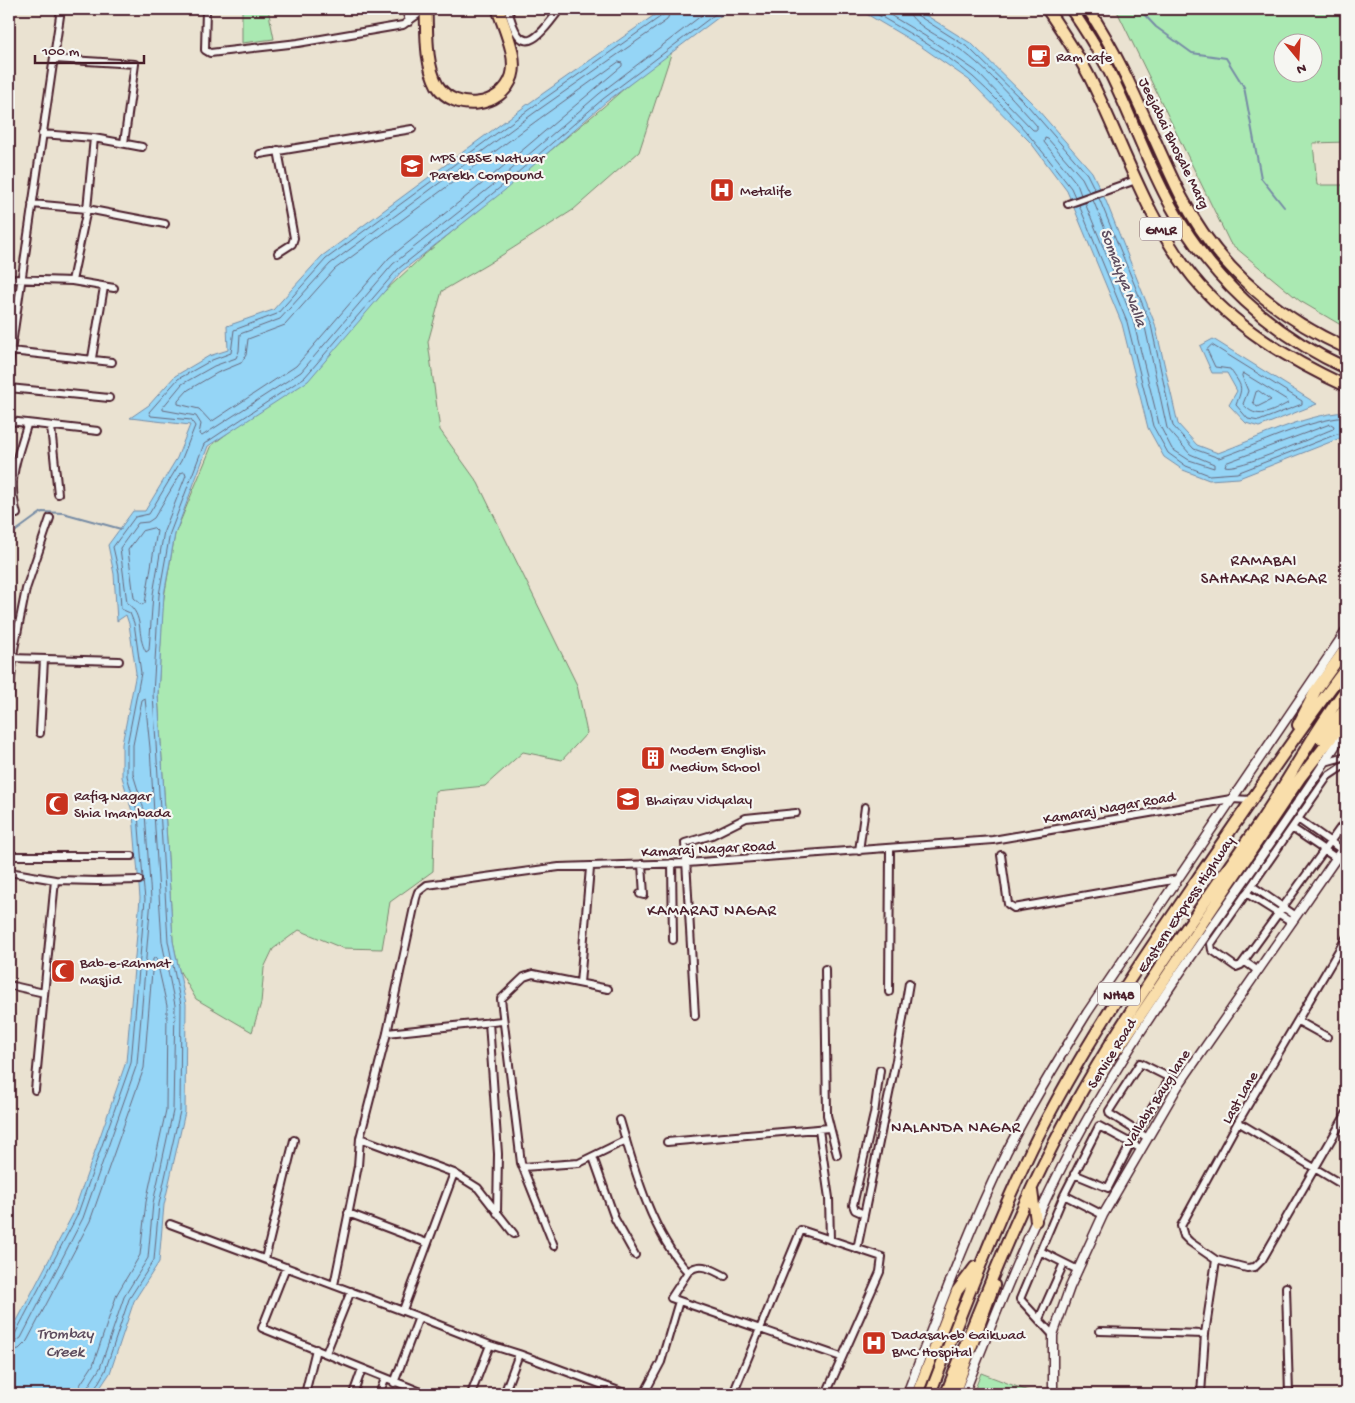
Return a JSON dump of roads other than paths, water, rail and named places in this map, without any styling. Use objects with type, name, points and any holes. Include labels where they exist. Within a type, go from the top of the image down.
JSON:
[{"type":"highway","points":[[426,9],[429,57],[434,79],[441,90],[458,101],[473,104],[486,101],[507,85],[512,76],[513,65],[498,9]]},
{"type":"highway","name":"GMLR","points":[[1047,9],[1089,77],[1136,180],[1165,236],[1193,277],[1209,295],[1249,331],[1274,349],[1346,386]]},
{"type":"highway","points":[[1071,9],[1107,68],[1182,225],[1209,264],[1224,282],[1262,316],[1305,347],[1346,368]]},
{"type":"highway","name":"Jeejabai Bhosale Marg","points":[[1088,9],[1120,61],[1182,197],[1220,256],[1271,305],[1316,333],[1346,348]]},
{"type":"highway","points":[[1286,751],[1316,690],[1346,648]]},
{"type":"highway","name":"NH48","points":[[1286,751],[1346,668]]},
{"type":"highway","name":"Eastern Express Highway","points":[[1005,1248],[1049,1154],[1091,1075],[1140,996],[1301,760],[1346,689]]},
{"type":"highway","points":[[1301,760],[1346,708]]},
{"type":"highway","points":[[1091,1075],[1119,1047],[1300,778],[1346,719]]},
{"type":"highway","name":"Eastern Express Highway","points":[[983,1256],[1033,1146],[1117,997],[1286,751]]},
{"type":"highway","points":[[1032,1190],[1036,1222]]},
{"type":"highway","points":[[954,1394],[989,1304],[1005,1248]]},
{"type":"highway","name":"NH48","points":[[946,1394],[985,1292],[1005,1248]]},
{"type":"highway","points":[[917,1394],[957,1291],[983,1256]]},
{"type":"highway","name":"NH48","points":[[930,1394],[983,1256]]},
{"type":"street","points":[[9,365],[61,9]]},
{"type":"street","points":[[206,9],[205,50],[210,53],[298,43],[409,22],[417,15],[417,9]]},
{"type":"street","points":[[406,9],[409,22]]},
{"type":"street","points":[[508,9],[512,27],[518,36],[526,41],[533,40],[541,33],[560,9]]},
{"type":"street","points":[[54,59],[135,64],[124,143]]},
{"type":"street","points":[[260,154],[412,129]]},
{"type":"street","points":[[42,134],[94,138],[142,147]]},
{"type":"street","points":[[72,281],[87,209],[94,138]]},
{"type":"street","points":[[278,150],[294,238],[292,244],[278,253]]},
{"type":"street","points":[[1070,203],[1109,191],[1136,180]]},
{"type":"street","points":[[32,204],[87,209],[165,224]]},
{"type":"street","points":[[9,279],[21,281],[72,281],[114,288]]},
{"type":"street","points":[[92,358],[104,286]]},
{"type":"street","points":[[11,351],[92,358],[112,362]]},
{"type":"street","points":[[9,388],[109,398]]},
{"type":"street","points":[[9,421],[27,425],[98,431]]},
{"type":"street","points":[[17,514],[13,498],[12,478],[27,425]]},
{"type":"street","points":[[51,427],[58,494]]},
{"type":"street","points":[[9,697],[11,658],[26,589],[50,518]]},
{"type":"street","points":[[907,1394],[972,1227],[1007,1152],[1047,1077],[1087,1013],[1346,631]]},
{"type":"street","points":[[11,658],[118,661]]},
{"type":"street","points":[[40,733],[44,659]]},
{"type":"street","name":"Service Road","points":[[964,1394],[998,1306],[1036,1222],[1092,1110],[1136,1038],[1325,762],[1346,728]]},
{"type":"street","points":[[1325,762],[1346,756]]},
{"type":"street","points":[[1346,764],[1328,776],[1211,945],[1212,950],[1236,967],[1244,961],[1346,820]]},
{"type":"street","name":"Kamaraj Nagar Road","points":[[334,1285],[358,1166],[360,1138],[387,1033],[416,898],[421,889],[426,885],[560,867],[590,868],[686,863],[994,840],[1231,799],[1252,800]]},
{"type":"street","points":[[859,851],[865,807]]},
{"type":"street","points":[[695,1016],[684,846],[688,841],[712,835],[746,818],[796,814]]},
{"type":"street","points":[[1298,819],[1330,842],[1344,847]]},
{"type":"street","points":[[1292,828],[1336,858]]},
{"type":"street","name":"Vallabh Baug lane","points":[[1053,1394],[1053,1334],[1078,1270],[1103,1215],[1146,1137],[1180,1083],[1344,847]]},
{"type":"street","points":[[889,992],[890,849]]},
{"type":"street","points":[[1001,855],[1008,904],[1014,908],[1178,878]]},
{"type":"street","points":[[9,856],[132,856]]},
{"type":"street","points":[[672,863],[673,940]]},
{"type":"street","points":[[640,894],[644,895],[642,864]]},
{"type":"street","points":[[580,983],[590,868]]},
{"type":"street","points":[[9,872],[54,880],[139,880]]},
{"type":"street","points":[[36,1090],[54,880]]},
{"type":"street","points":[[1252,886],[1283,907],[1294,919]]},
{"type":"street","points":[[1246,893],[1278,914],[1294,919]]},
{"type":"street","name":"Last Lane","points":[[1216,1260],[1190,1242],[1184,1236],[1181,1226],[1238,1122],[1346,938]]},
{"type":"street","points":[[1244,961],[1258,971]]},
{"type":"street","points":[[825,969],[826,1115],[837,1155]]},
{"type":"street","points":[[554,1246],[523,1167],[505,1025],[502,1020],[501,999],[528,974],[537,974],[608,990]]},
{"type":"street","points":[[857,1249],[896,1060],[909,982]]},
{"type":"street","points":[[9,985],[44,993]]},
{"type":"street","points":[[387,1033],[502,1020]]},
{"type":"street","points":[[1298,1020],[1327,1037]]},
{"type":"street","points":[[489,1022],[498,1154],[497,1213]]},
{"type":"street","points":[[1146,1137],[1110,1114],[1109,1111],[1140,1063],[1180,1083]]},
{"type":"street","points":[[864,1214],[855,1210],[852,1206],[874,1114],[880,1070]]},
{"type":"street","points":[[1074,1174],[1108,1188],[1131,1143],[1170,1078]]},
{"type":"street","points":[[1201,1394],[1205,1334],[1216,1260],[1247,1268],[1255,1267],[1262,1260],[1346,1114]]},
{"type":"street","points":[[620,1120],[644,1194],[662,1235],[675,1258],[688,1272]]},
{"type":"street","points":[[1238,1122],[1346,1187]]},
{"type":"street","points":[[1053,1334],[1020,1299],[1064,1195],[1099,1126],[1140,1148]]},
{"type":"street","points":[[667,1142],[829,1128]]},
{"type":"street","points":[[819,1130],[829,1198],[830,1240]]},
{"type":"street","points":[[360,1138],[454,1173],[478,1188],[514,1234]]},
{"type":"street","points":[[265,1259],[294,1140]]},
{"type":"street","points":[[523,1167],[574,1164],[593,1157],[626,1140]]},
{"type":"street","points":[[593,1157],[615,1219],[635,1255]]},
{"type":"street","points":[[402,1310],[454,1173]]},
{"type":"street","points":[[1064,1195],[1103,1215]]},
{"type":"street","points":[[348,1213],[427,1243]]},
{"type":"street","points":[[170,1224],[402,1310],[490,1345],[627,1394]]},
{"type":"street","points":[[733,1394],[801,1230],[882,1257],[880,1272],[826,1394]]},
{"type":"street","points":[[1040,1251],[1078,1270]]},
{"type":"street","points":[[1039,1319],[1064,1263]]},
{"type":"street","points":[[726,1276],[700,1265],[688,1272],[671,1298],[841,1357]]},
{"type":"street","points":[[286,1267],[262,1328],[394,1383],[426,1394]]},
{"type":"street","points":[[1286,1287],[1289,1394]]},
{"type":"street","points":[[326,1354],[351,1291]]},
{"type":"street","points":[[644,1394],[661,1362],[679,1300]]},
{"type":"street","points":[[394,1383],[419,1317]]},
{"type":"street","points":[[1100,1331],[1205,1334]]},
{"type":"street","points":[[471,1394],[490,1345]]},
{"type":"street","points":[[306,1394],[316,1349]]},
{"type":"street","points":[[504,1394],[519,1354]]},
{"type":"street","points":[[352,1394],[362,1369]]},
{"type":"street","points":[[379,1394],[385,1379]]},
{"type":"water","name":"Trombay Creek","points":[[663,9],[743,9],[723,14],[606,102],[505,190],[401,272],[308,381],[208,446],[175,534],[164,595],[158,694],[173,941],[186,1004],[185,1112],[164,1205],[159,1262],[134,1301],[110,1373],[96,1394],[9,1394],[9,1336],[73,1214],[126,1062],[140,898],[133,815],[122,777],[122,744],[136,673],[126,615],[117,621],[114,574],[108,545],[133,511],[145,511],[177,458],[190,425],[130,418],[149,405],[175,376],[209,356],[228,350],[227,326],[273,310],[322,256],[528,104]]},
{"type":"water","name":"Somaiyya Nalla","points":[[858,9],[916,9],[972,44],[1031,102],[1092,172],[1106,201],[1155,324],[1178,424],[1197,445],[1218,453],[1297,422],[1346,412],[1346,438],[1338,439],[1239,478],[1209,480],[1183,470],[1164,457],[1148,428],[1122,324],[1067,191],[1031,143],[969,80],[919,45]]},
{"type":"water","points":[[1213,339],[1317,404],[1259,427],[1246,423],[1229,405],[1237,391],[1227,373],[1212,373],[1200,346]]},
{"type":"waterway","points":[[1139,9],[1156,27],[1192,53],[1226,58],[1244,87],[1261,178],[1284,207]]},
{"type":"waterway","points":[[9,536],[42,512],[63,513],[121,529]]},
{"type":"place","name":"Ram cafe","points":[[1039,56]]},
{"type":"place","name":"MPS CBSE Natwar Parekh Compound","points":[[412,166]]},
{"type":"place","name":"Metalife","points":[[722,190]]},
{"type":"place","name":"Modern English Medium School","points":[[653,758]]},
{"type":"place","name":"Bhairav Vidyalay","points":[[628,799]]},
{"type":"place","name":"Rafiq Nagar Shia Imambada","points":[[57,804]]},
{"type":"place","name":"Bab-e-Rahmat Masjid","points":[[63,971]]},
{"type":"place","name":"Dadasaheb Gaikwad BMC Hospital","points":[[874,1343]]},
{"type":"district","name":"RAMABAI SAHAKAR NAGAR","points":[[1264,568]]},
{"type":"district","name":"KAMARAJ NAGAR","points":[[712,909]]},
{"type":"district","name":"NALANDA NAGAR","points":[[956,1126]]}]
